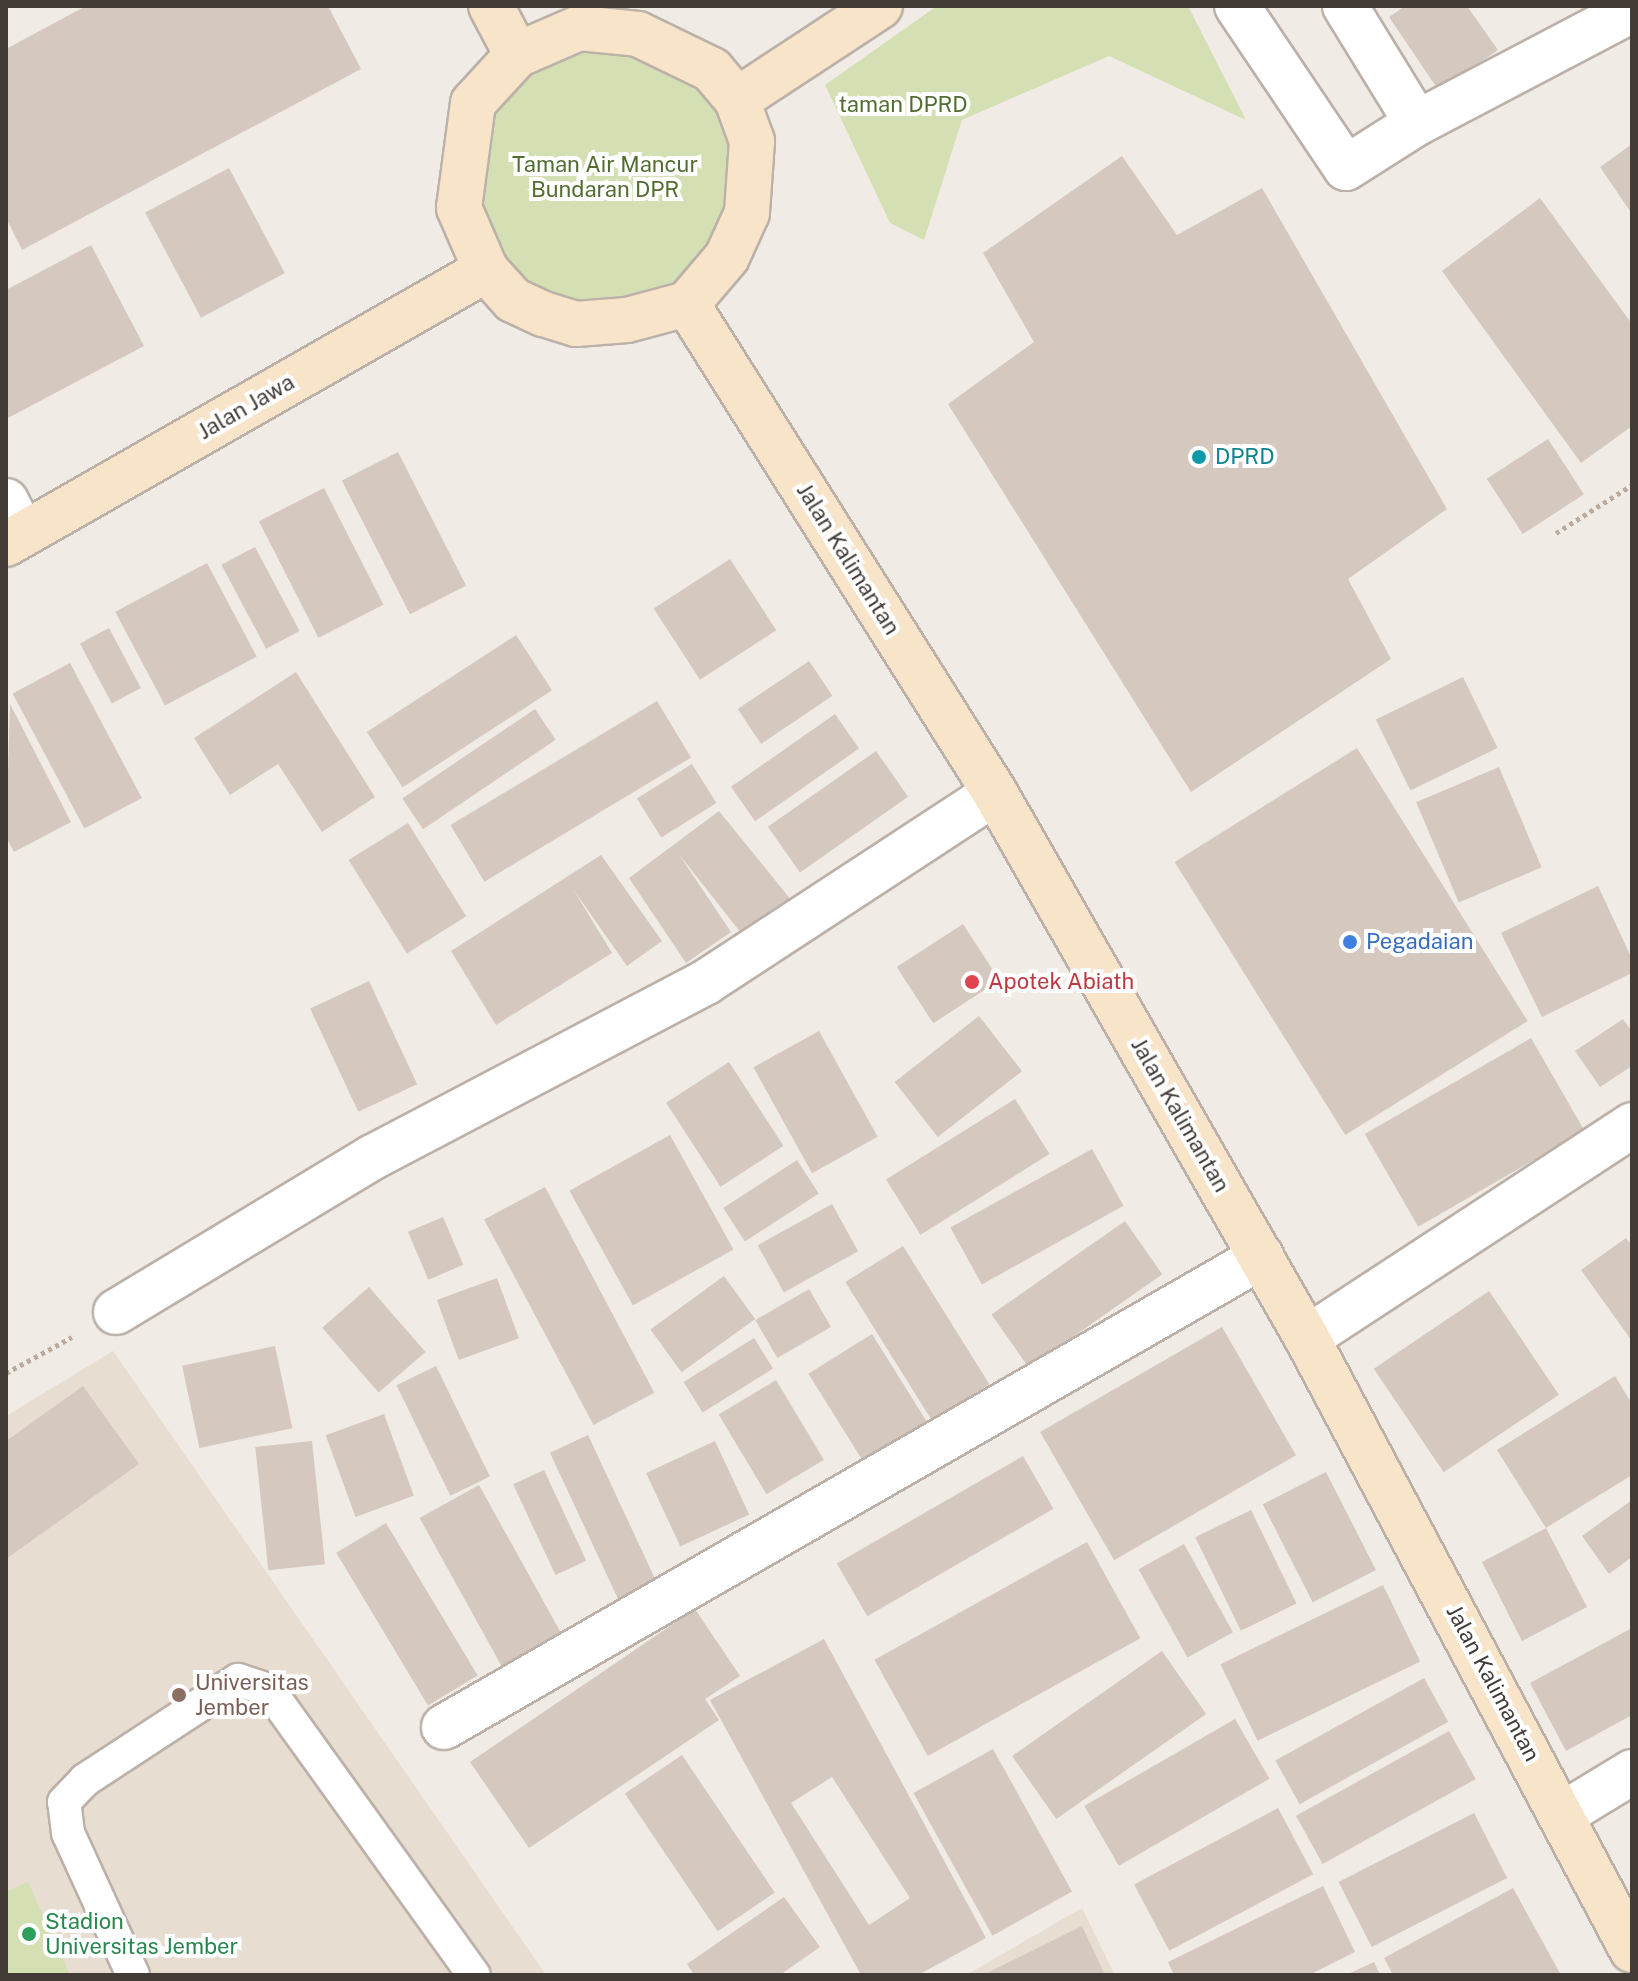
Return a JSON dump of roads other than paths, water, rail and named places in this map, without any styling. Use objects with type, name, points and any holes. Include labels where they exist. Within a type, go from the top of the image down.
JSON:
[{"type":"main road","points":[[491,6],[517,55]]},
{"type":"main road","points":[[737,100],[880,6]]},
{"type":"main road","points":[[579,28],[638,34],[712,70],[737,100],[752,141],[747,213],[727,257],[687,304],[627,320],[576,324],[513,300],[486,270],[459,208],[461,163],[473,103],[517,55],[579,28]]},
{"type":"main road","name":"Jalan Jawa","points":[[12,526],[486,270]]},
{"type":"main road","name":"Jalan Kalimantan","points":[[687,304],[995,793],[1307,1338],[1563,1814],[1632,1950]]},
{"type":"street","points":[[1237,6],[1346,168],[1417,123],[1632,10]]},
{"type":"street","points":[[1345,6],[1417,123]]},
{"type":"street","points":[[116,1312],[373,1157],[706,982],[995,793]]},
{"type":"street","points":[[1307,1338],[1632,1125]]},
{"type":"street","points":[[444,1727],[1261,1257]]},
{"type":"street","points":[[1563,1814],[1632,1772]]},
{"type":"lane","points":[[133,1975],[68,1833],[64,1802],[85,1780],[238,1680],[269,1690],[474,1975]]},
{"type":"place","name":"DPRD","points":[[1199,457]]},
{"type":"place","name":"Pegadaian","points":[[1350,942]]},
{"type":"place","name":"Apotek Abiath","points":[[972,982]]},
{"type":"place","name":"Universitas Jember","points":[[179,1695]]},
{"type":"place","name":"Stadion Universitas Jember","points":[[29,1934]]},
{"type":"park label","name":"taman DPRD","points":[[903,105]]},
{"type":"park label","name":"Taman Air Mancur Bundaran DPR","points":[[605,176]]}]
